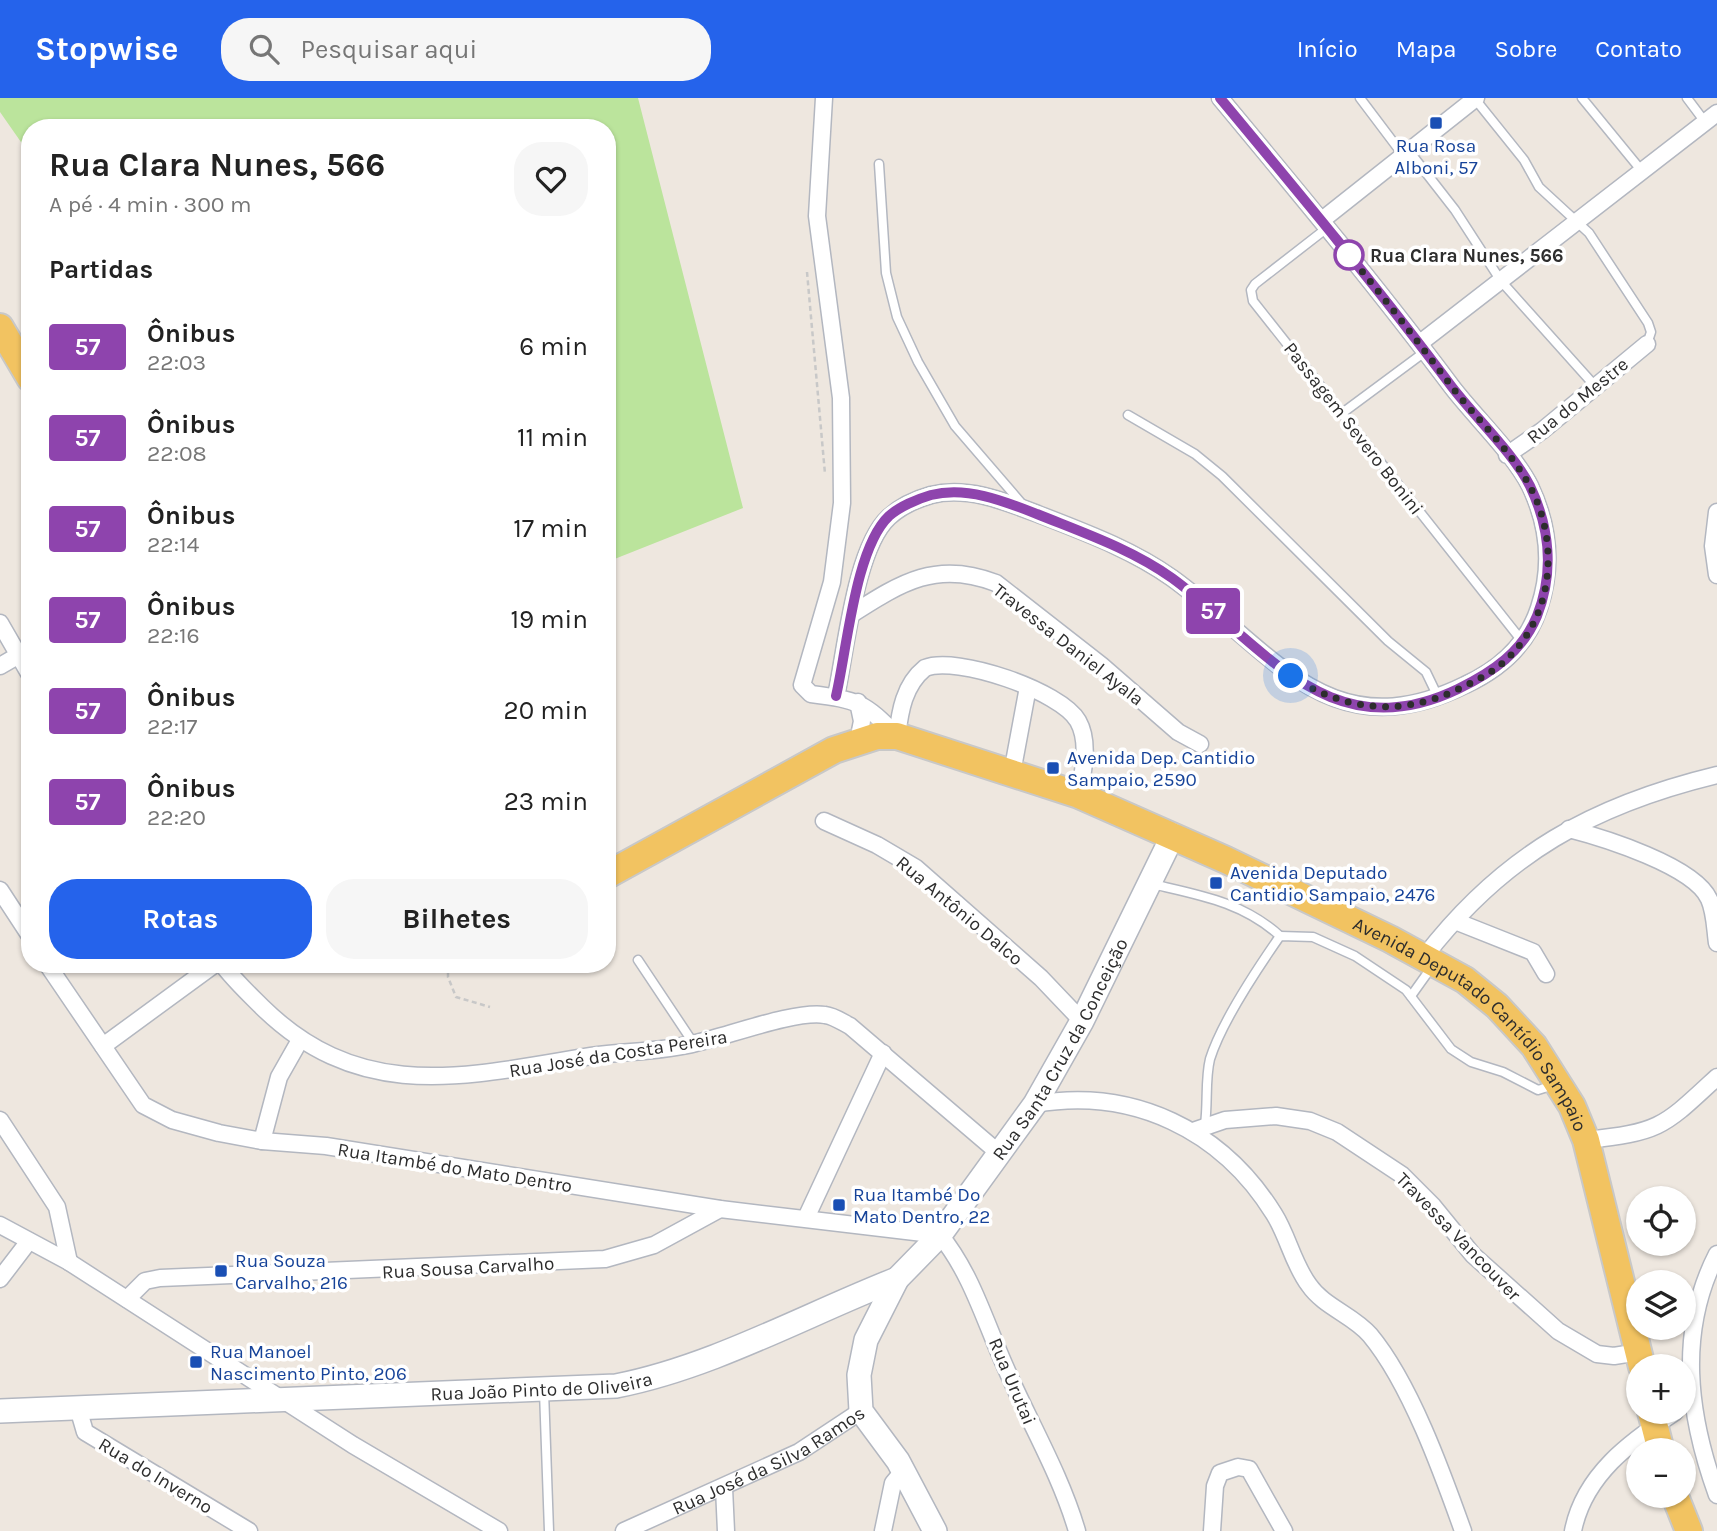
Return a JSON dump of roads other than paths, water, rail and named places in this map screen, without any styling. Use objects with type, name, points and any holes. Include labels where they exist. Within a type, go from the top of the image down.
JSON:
[{"type":"main road","points":[[0,327],[21,363]]},
{"type":"main road","name":"Avenida Deputado Cantídio Sampaio","points":[[616,869],[834,750],[858,741],[897,737],[1079,795],[1173,835],[1430,959],[1465,980],[1497,1006],[1534,1046],[1559,1082],[1586,1140],[1639,1354]]},
{"type":"main road","points":[[1680,1508],[1689,1531]]},
{"type":"street","name":"Avenida Deputado Cantídio Sampaio","points":[[824,98],[817,216],[841,398],[842,503],[832,582],[802,677],[804,691],[859,702],[869,707],[897,737]]},
{"type":"street","points":[[836,696],[852,614],[872,542],[891,514],[903,507],[928,496],[961,492],[1027,510],[1102,539],[1170,577],[1272,661],[1328,697],[1351,704],[1405,707],[1438,697],[1486,676],[1509,657],[1522,641],[1542,598],[1548,576],[1548,550],[1528,483],[1423,347],[1220,98]]},
{"type":"street","points":[[1324,224],[1472,99]]},
{"type":"street","points":[[1423,347],[1577,220],[1711,117]]},
{"type":"street","name":"Rua do Mestre","points":[[1507,455],[1544,430],[1647,345]]},
{"type":"street","points":[[1717,512],[1713,546],[1717,575]]},
{"type":"street","name":"Travessa Daniel Ayala","points":[[852,614],[897,587],[921,577],[956,572],[980,577],[996,583],[1101,665],[1178,732],[1200,744]]},
{"type":"street","points":[[0,623],[21,658]]},
{"type":"street","points":[[0,666],[19,655]]},
{"type":"street","points":[[897,737],[901,706],[919,672],[932,665],[969,668],[1050,695],[1078,720],[1084,758],[1079,795]]},
{"type":"street","points":[[1012,773],[1028,687]]},
{"type":"street","points":[[858,741],[862,720],[859,702]]},
{"type":"street","points":[[1430,959],[1455,921],[1512,866],[1569,830],[1621,803],[1717,775]]},
{"type":"street","name":"Rua Antônio Dalco","points":[[824,821],[877,845],[916,868],[1041,978],[1082,1021]]},
{"type":"street","points":[[1569,830],[1597,836],[1689,878],[1710,900],[1717,943]]},
{"type":"street","name":"Rua Santa Cruz da Conceição","points":[[897,1279],[940,1235],[1035,1104],[1082,1021],[1173,835]]},
{"type":"street","points":[[0,890],[21,922]]},
{"type":"street","points":[[1455,921],[1533,952],[1546,974]]},
{"type":"street","name":"Rua Itambé do Mato Dentro","points":[[53,973],[143,1105],[158,1114],[219,1133],[262,1141],[326,1146],[720,1209],[940,1235]]},
{"type":"street","points":[[103,1046],[203,973]]},
{"type":"street","name":"Rua José da Costa Pereira","points":[[230,973],[257,1002],[300,1040],[319,1052],[357,1067],[405,1076],[456,1076],[694,1044],[816,1014],[832,1017],[850,1026],[883,1053],[999,1154]]},
{"type":"street","points":[[262,1141],[279,1077],[300,1040]]},
{"type":"street","points":[[806,1218],[883,1053]]},
{"type":"street","points":[[1586,1140],[1634,1135],[1660,1126],[1676,1116],[1717,1077]]},
{"type":"street","points":[[1035,1104],[1071,1100],[1115,1103],[1148,1109],[1199,1128],[1263,1198],[1284,1230],[1311,1288],[1367,1332],[1381,1349],[1417,1419],[1463,1531]]},
{"type":"street","name":"Travessa Vancouver","points":[[1199,1128],[1225,1120],[1276,1116],[1310,1121],[1337,1132],[1402,1175],[1473,1255],[1558,1331],[1597,1353],[1626,1357]]},
{"type":"street","points":[[0,1120],[57,1207],[69,1262]]},
{"type":"street","name":"Rua Sousa Carvalho","points":[[127,1299],[145,1281],[160,1278],[605,1259],[654,1245],[720,1209]]},
{"type":"street","points":[[0,1225],[69,1262],[285,1401],[499,1531]]},
{"type":"street","name":"Rua Urutai","points":[[940,1235],[955,1254],[979,1301],[1029,1422],[1062,1485],[1076,1531]]},
{"type":"street","points":[[0,1279],[29,1241]]},
{"type":"street","points":[[1690,1354],[1691,1326],[1717,1254]]},
{"type":"street","name":"Rua João Pinto de Oliveira","points":[[0,1410],[285,1401],[615,1386],[647,1379],[897,1279]]},
{"type":"street","name":"Rua José da Silva Ramos","points":[[624,1531],[799,1452],[859,1412],[859,1382],[866,1340],[897,1279]]},
{"type":"street","name":"Rua do Inverno","points":[[78,1408],[85,1432],[249,1531]]},
{"type":"street","points":[[859,1412],[904,1471],[935,1531]]},
{"type":"street","points":[[1696,1422],[1717,1495]]},
{"type":"street","points":[[1573,1531],[1581,1502],[1595,1479],[1612,1460],[1660,1425]]},
{"type":"street","points":[[1212,1531],[1215,1486],[1220,1473],[1238,1467],[1249,1469],[1284,1531]]},
{"type":"street","points":[[883,1531],[893,1483],[904,1471]]},
{"type":"street","points":[[724,1488],[726,1531]]},
{"type":"lane","points":[[1360,98],[1454,210],[1501,281],[1595,386]]},
{"type":"lane","points":[[1582,98],[1641,170]]},
{"type":"lane","points":[[1687,98],[1711,117]]},
{"type":"lane","points":[[1472,99],[1524,160],[1539,187],[1577,220],[1648,323],[1651,332],[1647,345]]},
{"type":"lane","points":[[879,164],[886,273],[907,339],[955,426],[1027,510]]},
{"type":"lane","name":"Passagem Severo Bonini","points":[[1324,224],[1255,284],[1251,290],[1258,309],[1293,349],[1341,414],[1522,641]]},
{"type":"lane","points":[[1341,414],[1423,347]]},
{"type":"lane","points":[[1129,415],[1195,454],[1222,476],[1388,641],[1426,672],[1438,697]]},
{"type":"lane","points":[[1149,884],[1241,907],[1262,919],[1280,936],[1313,937],[1332,944],[1392,980],[1411,996],[1447,1045],[1471,1062],[1503,1072],[1538,1090],[1559,1082]]},
{"type":"lane","points":[[1199,1128],[1210,1062],[1217,1042],[1280,936]]},
{"type":"lane","points":[[1411,996],[1430,959]]},
{"type":"lane","points":[[638,960],[694,1044]]},
{"type":"lane","points":[[544,1388],[549,1531]]},
{"type":"place","name":"Rua Rosa Alboni, 57","points":[[1436,123]]},
{"type":"place","name":"Rua Clara Nunes, 566","points":[[1349,255]]},
{"type":"place","name":"Avenida Dep. Cantidio Sampaio, 2590","points":[[1053,768]]},
{"type":"place","name":"Avenida Deputado Cantidio Sampaio, 2476","points":[[1216,883]]},
{"type":"place","name":"Rua Itambé Do Mato Dentro, 22","points":[[839,1205]]},
{"type":"place","name":"Rua Souza Carvalho, 216","points":[[221,1271]]},
{"type":"place","name":"Rua Manoel Nascimento Pinto, 206","points":[[196,1362]]}]
